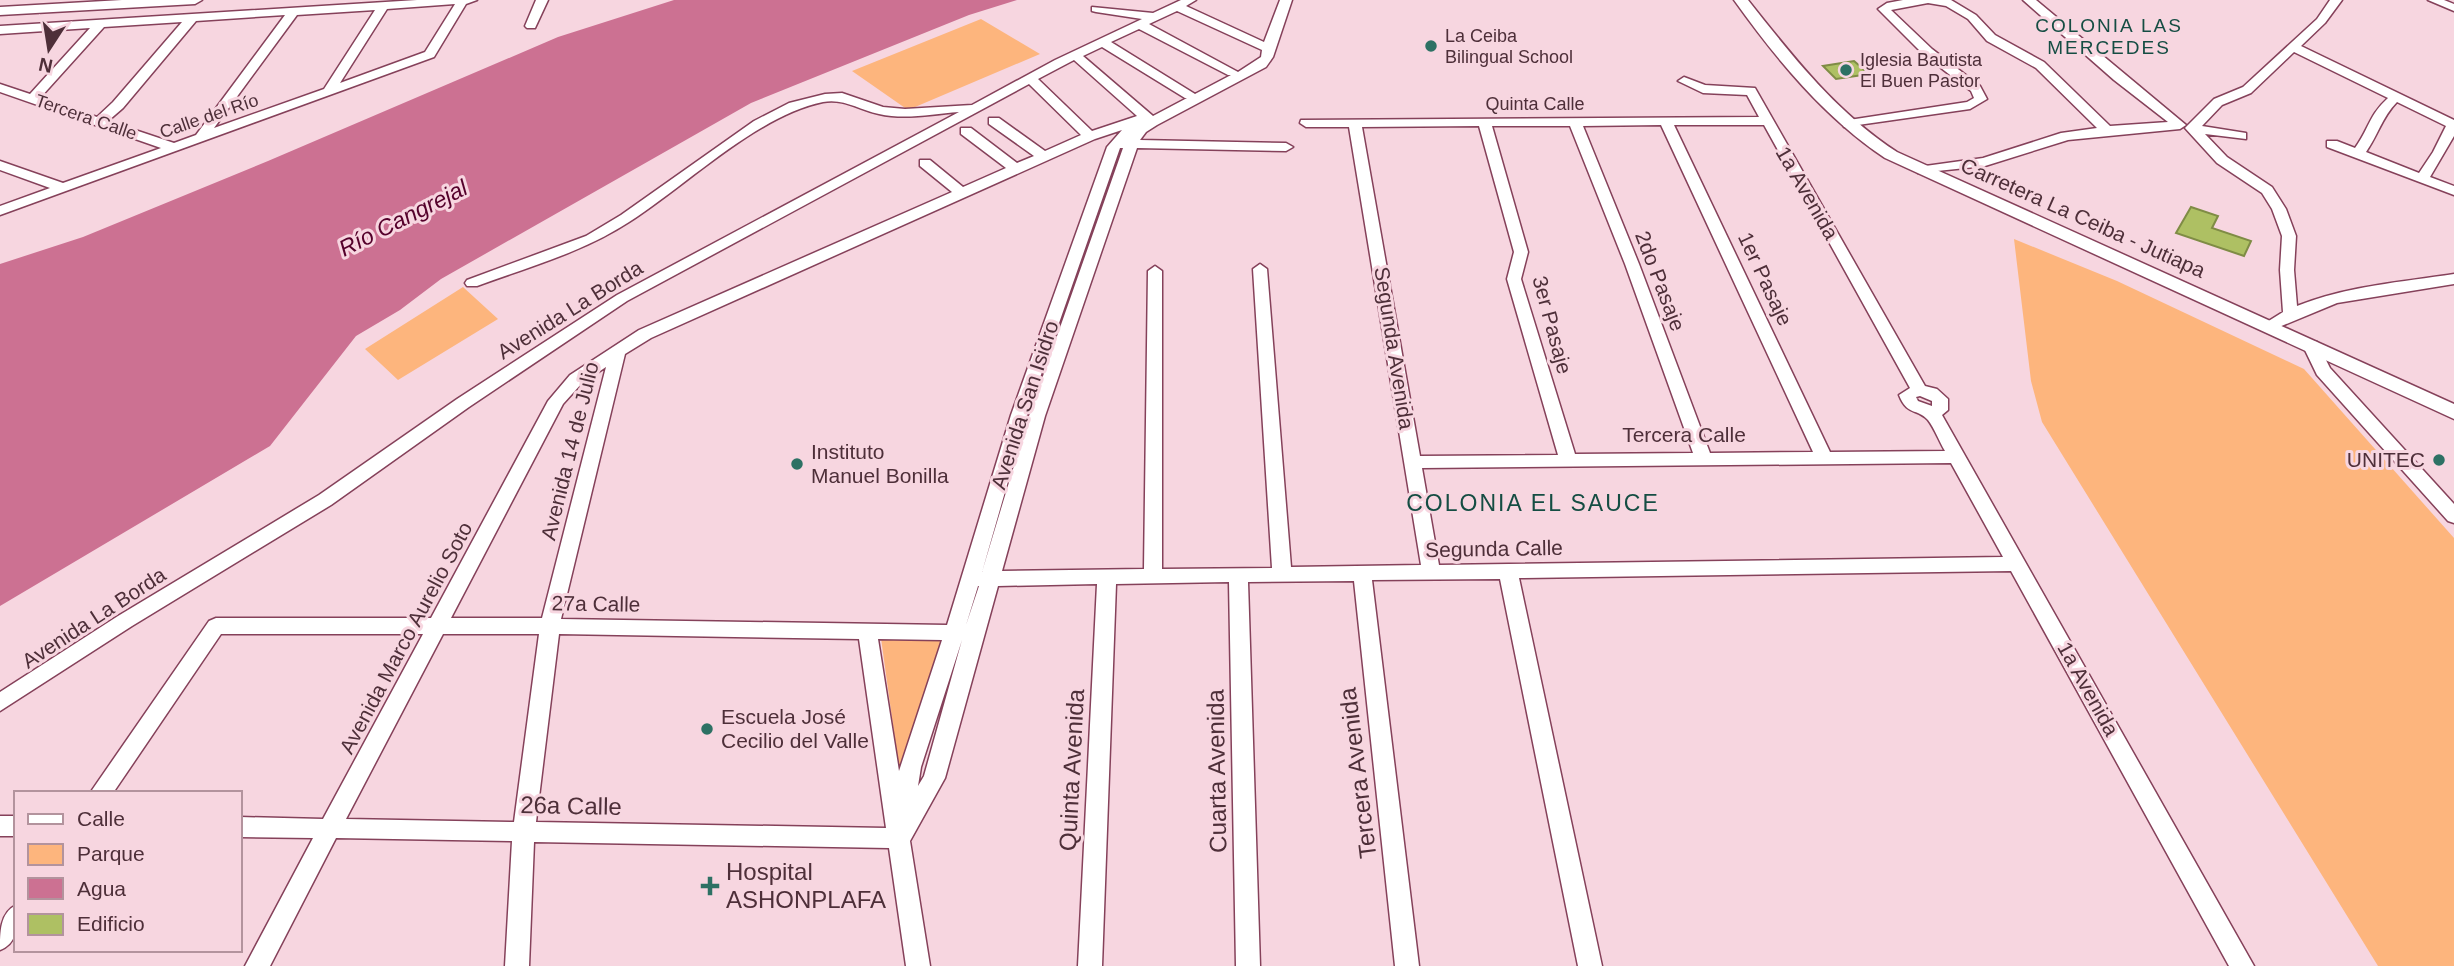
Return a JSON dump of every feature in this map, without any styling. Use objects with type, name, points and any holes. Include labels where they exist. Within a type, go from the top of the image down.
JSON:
[{"type":"main road","points":[[0,11],[195,0]]},
{"type":"main road","name":"Carretera La Ceiba - Jutiapa","points":[[1741,0],[1796,68],[1849,124],[1875,146],[2454,412]]},
{"type":"street","points":[[0,30],[466,0]]},
{"type":"street","name":"Calle del Río","points":[[0,211],[430,54],[466,0]]},
{"type":"street","points":[[531,26],[542,0]]},
{"type":"street","points":[[1183,3],[1267,53],[1286,0]]},
{"type":"street","points":[[1849,124],[1970,105],[1981,99],[1976,89],[1928,52],[1884,9],[1891,5],[1927,0],[1949,3],[1972,17],[1992,38],[2040,65],[2107,130]]},
{"type":"street","points":[[1923,170],[1985,162],[2066,136],[2180,125],[2118,77],[2029,0]]},
{"type":"street","points":[[2192,128],[2218,102],[2248,90],[2321,22],[2336,0]]},
{"type":"street","points":[[2434,0],[2454,8]]},
{"type":"street","name":"Avenida La Borda","points":[[0,703],[125,621],[325,500],[463,403],[622,298],[1075,55],[1183,3]]},
{"type":"street","points":[[327,93],[383,6]]},
{"type":"street","points":[[1096,9],[1146,20],[1232,72]]},
{"type":"street","points":[[201,137],[294,12]]},
{"type":"street","points":[[100,121],[118,105],[192,18]]},
{"type":"street","points":[[32,99],[100,24]]},
{"type":"street","points":[[0,45],[16,29]]},
{"type":"street","points":[[1102,42],[1189,95]]},
{"type":"street","points":[[2293,47],[2454,125],[2423,178]]},
{"type":"street","name":"Avenida San Isidro","points":[[1148,120],[1217,85],[1232,72],[1267,53]]},
{"type":"street","name":"Avenida San Isidro","points":[[900,838],[910,767],[955,631],[1019,415],[1124,144],[1148,120],[1189,95],[1251,72],[1267,53]]},
{"type":"street","points":[[1075,55],[1148,120]]},
{"type":"street","points":[[1030,79],[1095,134],[1112,135],[1124,144],[1286,147]]},
{"type":"street","name":"1a Avenida","points":[[1684,82],[1703,89],[1751,91],[1765,121],[1919,390],[1908,395],[1908,402],[1921,411],[1932,413],[2242,966]]},
{"type":"street","name":"Tercera Calle","points":[[0,88],[172,148]]},
{"type":"street","points":[[2358,154],[2370,137],[2379,113],[2397,96]]},
{"type":"street","points":[[472,283],[591,239],[626,218],[759,124],[793,106],[842,97],[881,111],[905,113],[981,105]]},
{"type":"street","name":"Avenida 14 de Julio","points":[[517,966],[524,831],[550,626],[618,352],[645,334],[1095,134],[1148,120]]},
{"type":"street","name":"1er Pasaje","points":[[1665,120],[1824,457]]},
{"type":"street","points":[[994,121],[1045,156]]},
{"type":"street","name":"2do Pasaje","points":[[1575,121],[1632,264],[1703,458]]},
{"type":"street","name":"Quinta Calle","points":[[1306,123],[1765,121]]},
{"type":"street","name":"3er Pasaje","points":[[1484,122],[1521,252],[1514,279],[1568,458]]},
{"type":"street","name":"Segunda Avenida","points":[[1356,123],[1431,572]]},
{"type":"street","points":[[2192,128],[2241,136]]},
{"type":"street","points":[[2192,128],[2222,160],[2267,190],[2279,209],[2289,236],[2287,270],[2290,312]]},
{"type":"street","points":[[966,131],[1016,169]]},
{"type":"street","name":"Avenida San Isidro","points":[[900,838],[934,778],[1037,416],[1124,144]]},
{"type":"street","points":[[2332,144],[2454,191]]},
{"type":"street","points":[[925,163],[962,193]]},
{"type":"street","points":[[0,165],[62,188]]},
{"type":"street","points":[[1260,269],[1282,574]]},
{"type":"street","points":[[1153,576],[1155,271]]},
{"type":"street","points":[[2267,327],[2290,312],[2399,285],[2454,279]]},
{"type":"street","points":[[2311,346],[2323,370],[2454,516]]},
{"type":"street","name":"Avenida Marco Aurelio Soto","points":[[257,966],[556,401],[576,380],[618,352]]},
{"type":"street","name":"Tercera Calle","points":[[1412,462],[1568,458],[1957,457]]},
{"type":"street","name":"Segunda Calle","points":[[971,579],[2018,564]]},
{"type":"street","points":[[1508,572],[1590,966]]},
{"type":"street","name":"Tercera Avenida","points":[[1362,573],[1407,966]]},
{"type":"street","name":"Cuarta Avenida","points":[[1238,575],[1248,966]]},
{"type":"street","name":"Quinta Avenida","points":[[1090,966],[1107,577]]},
{"type":"street","name":"27a Calle","points":[[102,791],[216,626],[550,626],[976,632]]},
{"type":"street","name":"Avenida San Isidro","points":[[867,630],[918,966]]},
{"type":"street","name":"26a Calle","points":[[242,827],[900,838]]},
{"type":"street","points":[[0,939],[14,919]]},
{"type":"green space","points":[[981,19],[1040,54],[908,110],[852,71]]},
{"type":"green space","points":[[2014,239],[2117,281],[2304,369],[2454,538],[2454,966],[2378,966],[2042,422],[2031,381]]},
{"type":"green space","points":[[463,287],[498,319],[398,380],[365,349]]},
{"type":"green space","points":[[881,638],[942,639],[900,776]]},
{"type":"water","name":"Río Cangrejal","points":[[674,0],[1017,0],[969,15],[751,103],[441,279],[400,310],[356,336],[270,446],[0,606],[0,264],[83,237],[558,37]]},
{"type":"building","name":"Iglesia Bautista El Buen Pastor","points":[[1854,61],[1869,74],[1836,79],[1823,66]]},
{"type":"building","points":[[2191,207],[2218,216],[2212,228],[2251,241],[2244,256],[2176,233]]},
{"type":"place","name":"La Ceiba Bilingual School","points":[[1431,46]]},
{"type":"place","name":"Iglesia Bautista El Buen Pastor","points":[[1846,70]]},
{"type":"place","name":"UNITEC","points":[[2439,460]]},
{"type":"place","name":"Instituto Manuel Bonilla","points":[[797,464]]},
{"type":"place","name":"Escuela José Cecilio del Valle","points":[[707,729]]},
{"type":"place","name":"Hospital ASHONPLAFA","points":[[710,886]]},
{"type":"district","name":"COLONIA LAS MERCEDES","points":[[2109,36]]},
{"type":"district","name":"COLONIA EL SAUCE","points":[[1533,503]]}]
